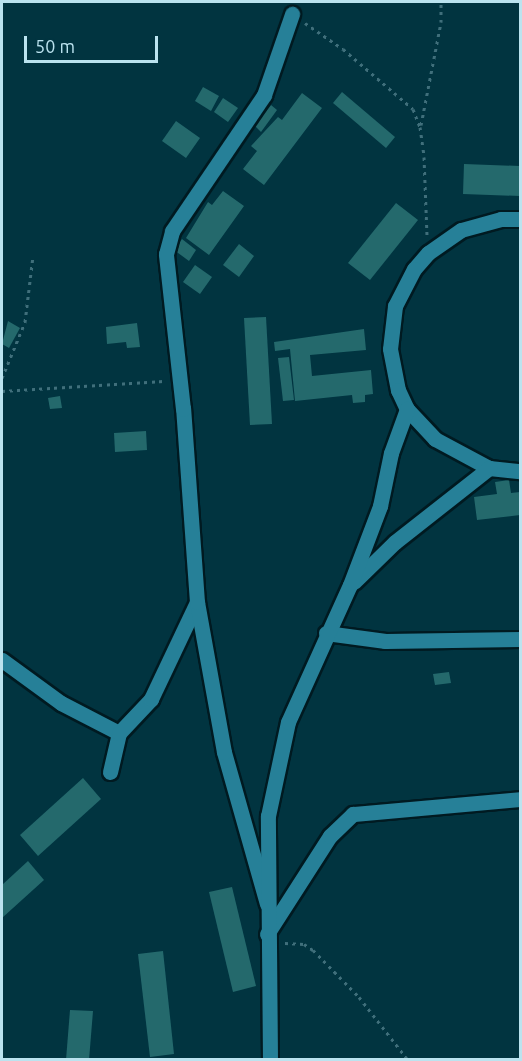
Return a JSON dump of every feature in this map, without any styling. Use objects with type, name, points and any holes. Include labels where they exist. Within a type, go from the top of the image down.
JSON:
[{"type":"street","points":[[267,904],[224,752],[197,602],[180,378],[166,254],[172,231],[264,95],[292,14]]},
{"type":"street","points":[[520,219],[501,219],[461,230],[428,253],[403,286],[390,326],[393,370],[407,409],[452,451],[489,468],[520,471]]},
{"type":"street","points":[[270,1059],[268,816],[288,722],[326,633],[350,585],[380,506],[391,453],[407,409]]},
{"type":"street","points":[[350,585],[395,542],[489,468]]},
{"type":"street","points":[[110,772],[119,733],[151,699],[197,602]]},
{"type":"street","points":[[326,633],[385,641],[520,639]]},
{"type":"street","points":[[2,660],[61,703],[119,733]]},
{"type":"street","points":[[268,939],[330,836],[353,814],[520,799]]},
{"type":"path","points":[[428,253],[420,127],[441,22],[441,2]]},
{"type":"path","points":[[292,14],[343,49],[413,109],[420,127]]},
{"type":"path","points":[[2,378],[26,322],[33,256]]},
{"type":"path","points":[[2,391],[151,384],[180,378]]},
{"type":"path","points":[[268,939],[304,944],[313,950],[360,997],[408,1059]]},
{"type":"building","points":[[203,87],[219,96],[211,111],[195,101]]},
{"type":"building","points":[[342,92],[395,137],[386,148],[333,103]]},
{"type":"building","points":[[302,93],[322,108],[264,185],[243,169],[257,151],[251,146],[278,117],[282,120]]},
{"type":"building","points":[[223,98],[238,108],[228,122],[214,112]]},
{"type":"building","points":[[271,105],[277,110],[261,132],[255,126]]},
{"type":"building","points":[[176,121],[200,138],[186,158],[162,141]]},
{"type":"building","points":[[464,164],[520,166],[520,196],[463,194]]},
{"type":"building","points":[[223,191],[244,206],[209,255],[186,238],[208,202],[212,205]]},
{"type":"building","points":[[396,203],[418,220],[370,280],[348,263]]},
{"type":"building","points":[[182,239],[196,250],[189,261],[174,250]]},
{"type":"building","points":[[239,244],[254,256],[239,277],[223,265]]},
{"type":"building","points":[[195,265],[212,277],[200,294],[183,282]]},
{"type":"building","points":[[266,317],[272,424],[250,425],[244,318]]},
{"type":"building","points":[[8,321],[20,328],[9,348],[2,344]]},
{"type":"building","points":[[137,323],[140,347],[127,348],[126,342],[107,344],[106,327]]},
{"type":"building","points":[[364,329],[366,350],[310,355],[312,376],[371,370],[373,394],[365,395],[365,402],[353,403],[352,395],[295,401],[290,349],[275,351],[274,342]]},
{"type":"building","points":[[289,357],[294,400],[283,401],[278,358]]},
{"type":"building","points":[[60,396],[62,408],[50,409],[48,398]]},
{"type":"building","points":[[146,431],[147,450],[115,452],[114,433]]},
{"type":"building","points":[[509,480],[511,493],[520,492],[520,515],[477,520],[474,497],[497,494],[495,482]]},
{"type":"building","points":[[449,672],[451,683],[435,685],[433,674]]},
{"type":"building","points":[[83,778],[101,799],[38,856],[20,835]]},
{"type":"building","points":[[28,861],[44,880],[2,918],[2,885]]},
{"type":"building","points":[[232,887],[256,986],[233,992],[209,892]]},
{"type":"building","points":[[163,951],[174,1054],[150,1057],[138,954]]},
{"type":"building","points":[[70,1010],[93,1011],[89,1060],[66,1060]]}]
